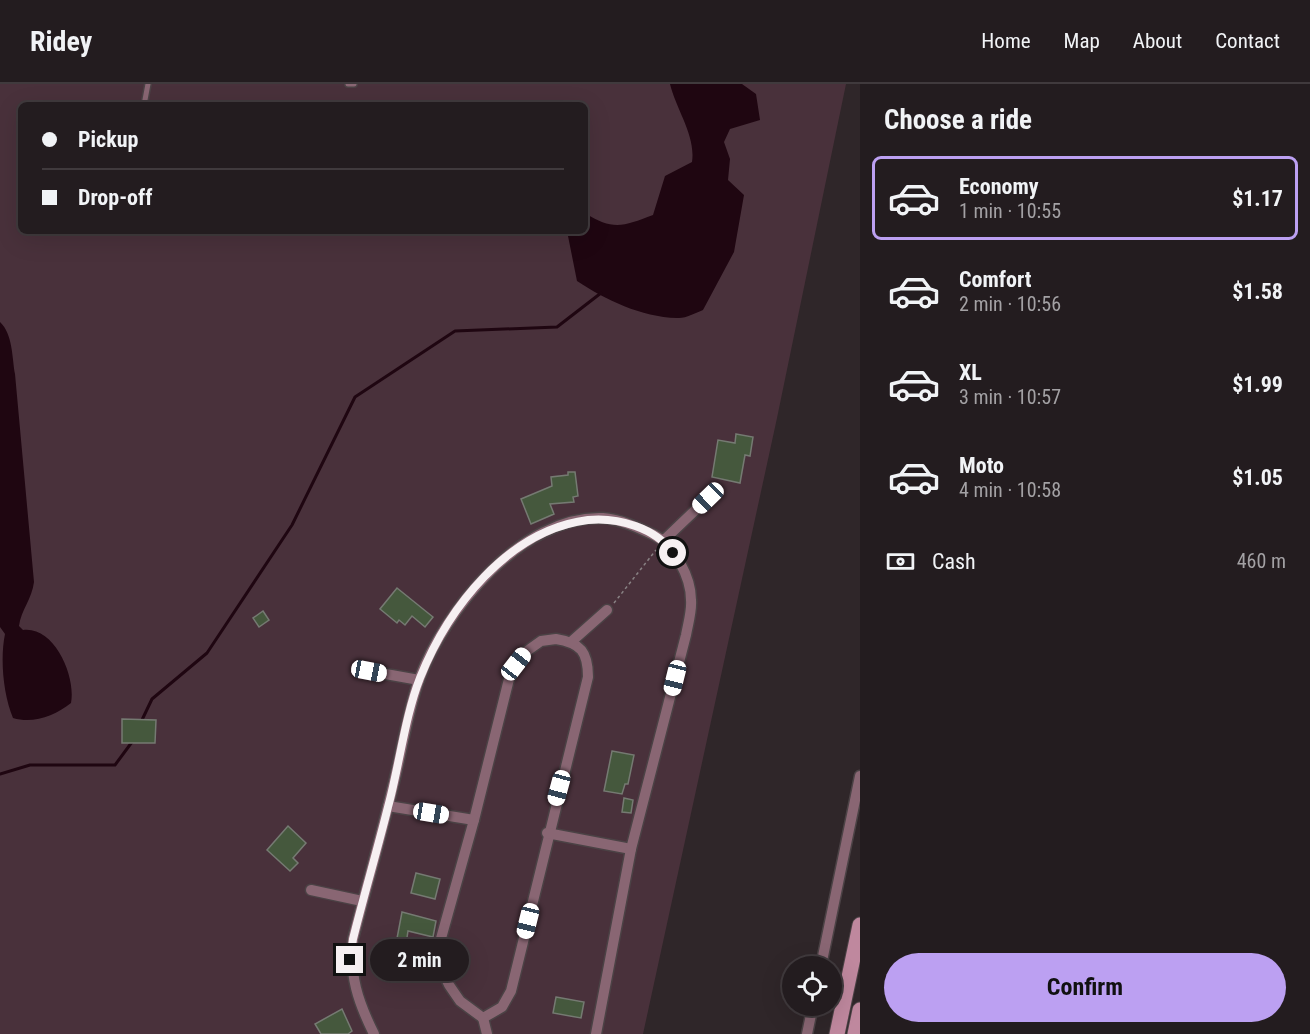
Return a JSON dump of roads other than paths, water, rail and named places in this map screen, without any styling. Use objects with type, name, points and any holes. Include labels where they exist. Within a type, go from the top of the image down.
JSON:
[{"type":"main road","points":[[837,1034],[860,925]]},
{"type":"main road","points":[[855,1034],[860,1010]]},
{"type":"street","points":[[664,540],[708,498]]},
{"type":"street","points":[[374,1034],[360,1005],[350,960],[362,901],[419,680],[442,631],[473,590],[507,557],[541,534],[573,522],[604,518],[639,527],[664,540],[681,566],[692,600],[686,635],[631,849],[596,1034]]},
{"type":"street","points":[[571,642],[607,610]]},
{"type":"street","points":[[483,1018],[502,1007],[510,991],[588,677],[588,663],[582,650],[571,642],[541,640],[516,664],[499,708],[474,820],[440,942],[440,955],[449,985],[460,1001],[483,1018],[487,1034]]},
{"type":"street","points":[[369,671],[419,680]]},
{"type":"street","points":[[823,956],[860,776]]},
{"type":"street","points":[[388,806],[474,820]]},
{"type":"street","points":[[548,832],[631,849]]},
{"type":"street","points":[[311,890],[362,901]]},
{"type":"street","points":[[807,1034],[811,1016]]},
{"type":"lane","points":[[145,102],[148,84]]},
{"type":"lane","points":[[348,84],[354,84]]},
{"type":"waterway","points":[[141,722],[152,699],[207,653],[292,525],[355,397],[455,331],[557,327],[601,293]]},
{"type":"waterway","points":[[0,774],[30,765],[115,765],[132,742]]}]
